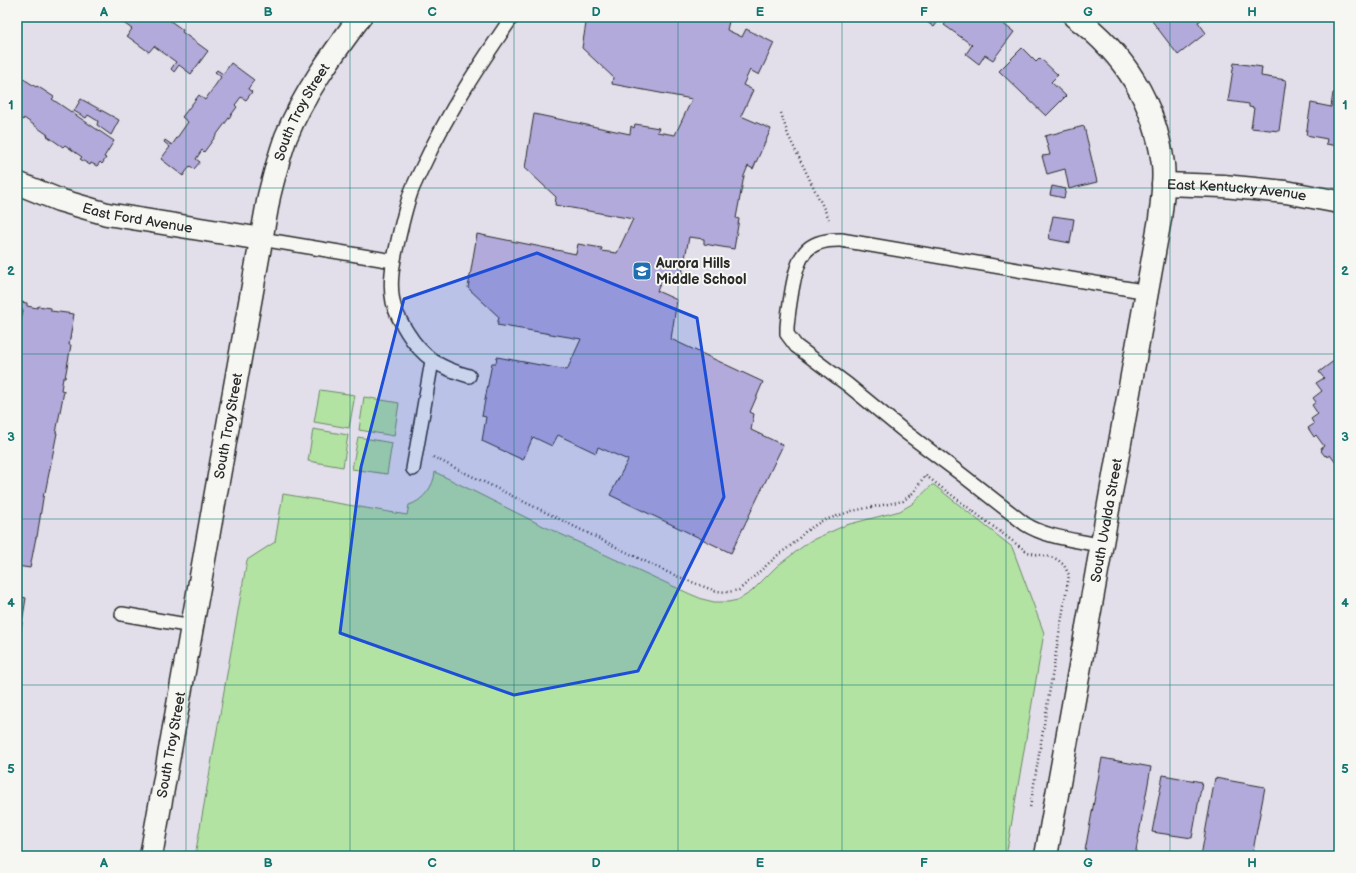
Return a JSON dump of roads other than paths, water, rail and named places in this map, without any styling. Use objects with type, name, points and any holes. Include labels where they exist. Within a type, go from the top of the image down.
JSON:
[{"type":"street","name":"South Troy Street","points":[[151,856],[261,239],[273,181],[287,136],[308,93],[321,71],[360,17]]},
{"type":"street","name":"East Kentucky Avenue","points":[[1075,17],[1090,28],[1112,50],[1132,76],[1146,104],[1157,134],[1163,164],[1163,184],[1223,186],[1286,192],[1339,202]]},
{"type":"street","name":"East Ford Avenue","points":[[17,183],[59,200],[107,214],[261,239]]},
{"type":"street","name":"South Uvalda Street","points":[[1046,856],[1148,292],[1160,219],[1163,184]]},
{"type":"lane","points":[[469,376],[448,370],[432,361],[412,340],[398,317],[394,307],[391,291],[393,261],[411,192],[435,141],[458,98],[512,17]]},
{"type":"lane","points":[[261,239],[393,261]]},
{"type":"lane","points":[[1102,546],[1048,534],[1024,524],[904,431],[848,385],[796,346],[787,334],[787,321],[798,264],[804,253],[809,248],[823,241],[832,239],[847,240],[1148,292]]},
{"type":"lane","points":[[413,469],[432,361]]},
{"type":"lane","points":[[122,614],[192,626]]},
{"type":"place","name":"Aurora Hills Middle School","points":[[642,271]]}]
